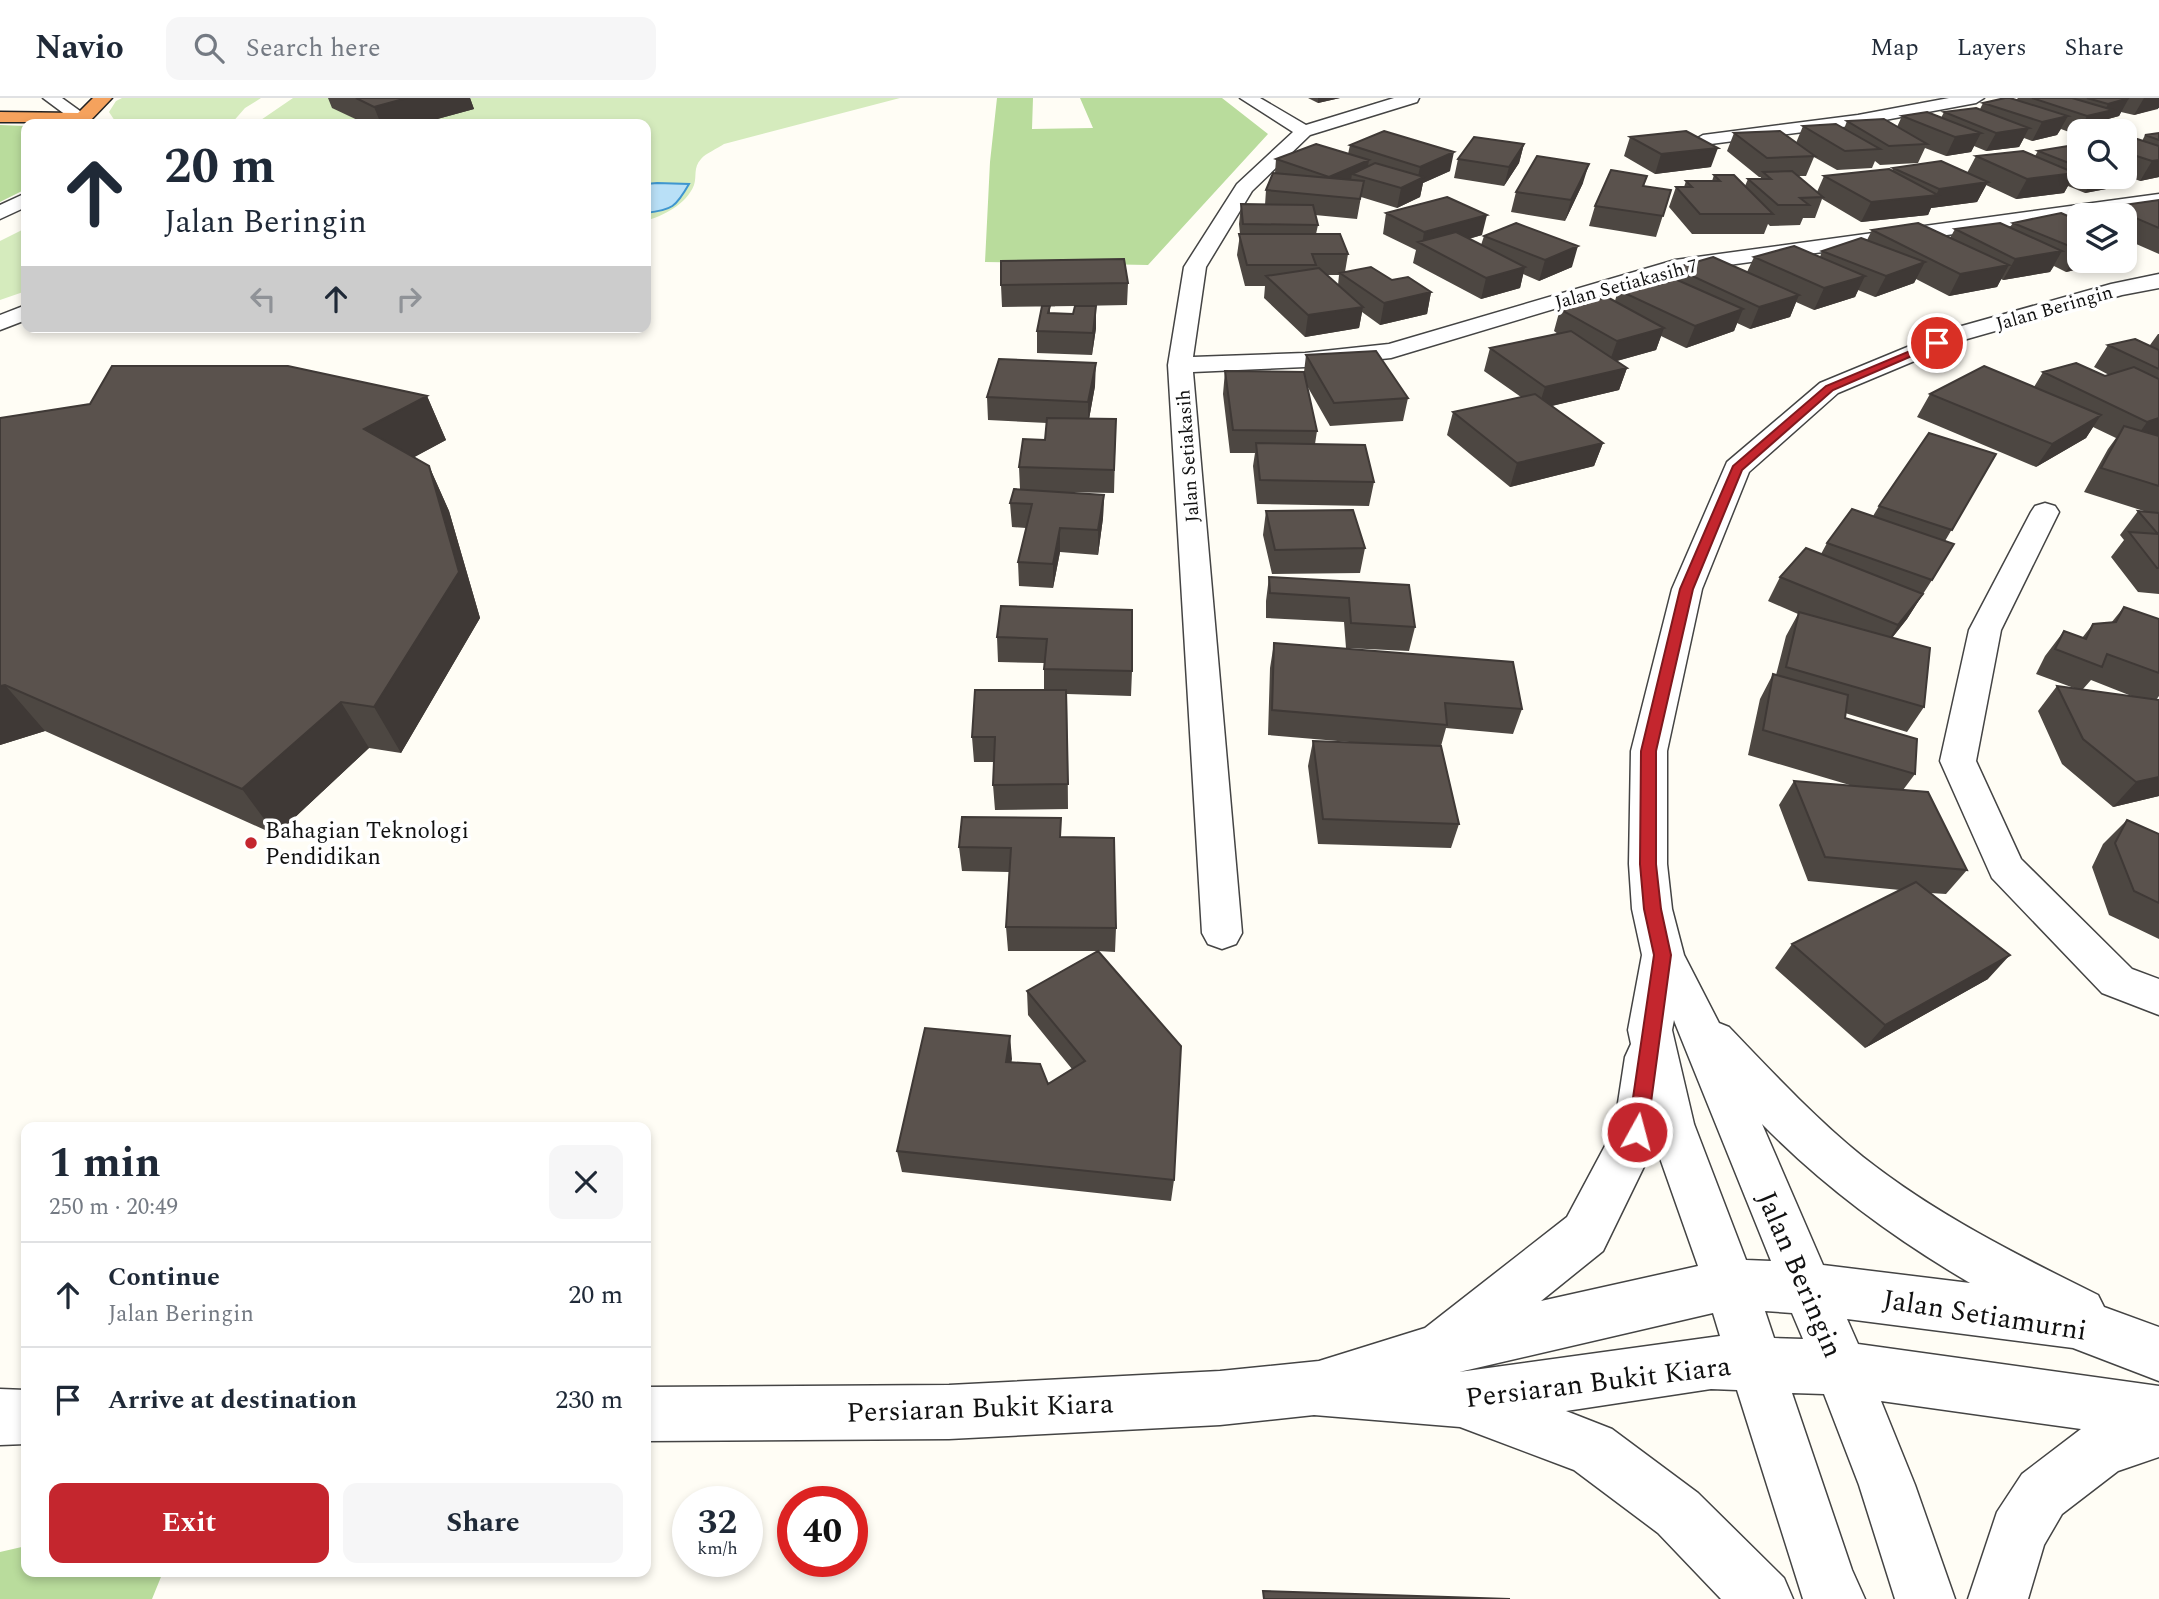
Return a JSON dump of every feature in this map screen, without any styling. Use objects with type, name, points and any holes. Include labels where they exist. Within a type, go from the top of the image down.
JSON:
[{"type":"highway","points":[[0,117],[55,101],[81,98]]},
{"type":"highway","points":[[87,119],[93,106],[104,98]]},
{"type":"highway","points":[[0,117],[43,119]]},
{"type":"street","points":[[1248,98],[1304,131]]},
{"type":"street","name":"Jalan Setiakasih","points":[[1222,933],[1180,365],[1195,267],[1244,188],[1304,131],[1411,98]]},
{"type":"street","points":[[1703,140],[1858,120],[1976,98]]},
{"type":"street","points":[[55,101],[83,119]]},
{"type":"street","name":"Jalan Setiakasih 7","points":[[1180,365],[1306,360],[1391,351],[1675,266],[2159,200]]},
{"type":"street","points":[[0,213],[21,202]]},
{"type":"street","points":[[0,226],[21,216]]},
{"type":"street","name":"Jalan Beringin","points":[[1835,1599],[1827,1584],[1730,1284],[1671,1124],[1674,1027],[1652,909],[1648,864],[1649,751],[1686,589],[1737,468],[1829,388],[1959,334],[2119,289],[2159,281]]},
{"type":"street","points":[[0,308],[21,304]]},
{"type":"street","points":[[0,323],[21,314]]},
{"type":"street","points":[[2045,512],[1985,630],[1958,761],[2006,869],[2117,981],[2159,997]]},
{"type":"street","points":[[1437,1351],[1585,1234],[1637,1132],[1674,1027],[1785,1116],[1838,1165],[1920,1226],[2040,1294],[2159,1353]]},
{"type":"street","name":"Jalan Beringin","points":[[1674,1027],[1807,1288],[1886,1485],[1925,1599]]},
{"type":"street","name":"Jalan Setiamurni","points":[[1730,1284],[1807,1288],[2073,1322],[2159,1353]]},
{"type":"street","name":"Persiaran Bukit Kiara","points":[[651,1413],[949,1412],[1220,1398],[1314,1388],[1437,1351],[1730,1284]]},
{"type":"street","name":"Persiaran Bukit Kiara","points":[[1314,1388],[1463,1400],[1712,1362],[1841,1368]]},
{"type":"street","points":[[1841,1368],[2159,1413]]},
{"type":"street","points":[[1463,1400],[1592,1449],[1678,1513],[1763,1599]]},
{"type":"street","points":[[0,1417],[21,1417]]},
{"type":"street","points":[[1997,1599],[2018,1533],[2042,1494],[2101,1449],[2159,1429]]},
{"type":"green space","points":[[122,98],[261,98],[245,108],[235,119],[114,119],[109,112],[116,101]]},
{"type":"green space","points":[[293,98],[900,98],[724,144],[699,162],[694,185],[686,198],[667,212],[651,219],[651,212],[672,206],[689,185],[651,184],[651,119],[262,119]]},
{"type":"green space","points":[[997,98],[1033,98],[1032,129],[1093,128],[1080,98],[1222,98],[1268,134],[1148,265],[985,262],[990,162]]},
{"type":"green space","points":[[0,125],[21,126],[21,192],[0,202]]},
{"type":"green space","points":[[21,230],[21,293],[0,300],[0,241]]},
{"type":"green space","points":[[21,1547],[21,1577],[161,1577],[152,1599],[0,1599],[0,1552]]},
{"type":"water","points":[[651,184],[689,184],[672,206],[651,212]]},
{"type":"building","points":[[356,98],[407,98],[374,107]]},
{"type":"building","points":[[2005,98],[2068,116],[2042,122],[1983,103]]},
{"type":"building","points":[[2032,98],[2072,98],[2113,110],[2087,116]]},
{"type":"building","points":[[2087,98],[2129,98],[2108,104]]},
{"type":"building","points":[[1976,108],[2029,128],[1996,133],[1944,112]]},
{"type":"building","points":[[1927,112],[1981,133],[1955,137],[1902,116]]},
{"type":"building","points":[[1884,119],[1927,144],[1889,146],[1847,121]]},
{"type":"building","points":[[1836,124],[1880,149],[1845,151],[1803,126]]},
{"type":"building","points":[[1384,131],[1454,152],[1420,167],[1350,145]]},
{"type":"building","points":[[1686,131],[1718,148],[1661,154],[1630,137]]},
{"type":"building","points":[[1780,131],[1815,156],[1767,158],[1734,133]]},
{"type":"building","points":[[2159,133],[2159,140],[2145,135]]},
{"type":"building","points":[[1474,137],[1524,144],[1509,167],[1458,159]]},
{"type":"building","points":[[2137,139],[2159,146],[2159,160],[2152,161],[2137,156]]},
{"type":"building","points":[[1316,144],[1369,160],[1329,177],[1276,159]]},
{"type":"building","points":[[2067,146],[2067,162],[2038,151]]},
{"type":"building","points":[[2023,151],[2067,170],[2067,174],[2027,179],[1976,156]]},
{"type":"building","points":[[1537,156],[1589,164],[1571,200],[1516,192]]},
{"type":"building","points":[[1941,161],[1988,182],[1939,189],[1893,168]]},
{"type":"building","points":[[1375,163],[1424,177],[1401,188],[1352,174]]},
{"type":"building","points":[[1889,169],[1938,195],[1871,202],[1824,176]]},
{"type":"building","points":[[1611,170],[1647,176],[1643,186],[1671,190],[1663,216],[1595,206]]},
{"type":"building","points":[[1792,171],[1823,197],[1800,198],[1809,205],[1778,205],[1748,179],[1771,179],[1763,172]]},
{"type":"building","points":[[1273,173],[1364,181],[1360,199],[1266,190]]},
{"type":"building","points":[[1714,175],[1734,175],[1773,214],[1700,214],[1676,187],[1692,187],[1686,181],[1720,181]]},
{"type":"building","points":[[1447,197],[1487,215],[1424,232],[1386,213]]},
{"type":"building","points":[[2159,200],[2159,228],[2137,219],[2137,203]]},
{"type":"building","points":[[1241,204],[1313,205],[1318,225],[1243,224]]},
{"type":"building","points":[[2061,213],[2067,216],[2067,245],[2013,223]]},
{"type":"building","points":[[1516,223],[1578,246],[1545,260],[1484,236]]},
{"type":"building","points":[[1918,223],[2009,265],[1960,274],[1872,230]]},
{"type":"building","points":[[2000,223],[2062,251],[2015,259],[1955,229]]},
{"type":"building","points":[[1456,232],[1525,267],[1486,278],[1418,242]]},
{"type":"building","points":[[1239,234],[1340,234],[1348,254],[1312,254],[1316,265],[1247,265]]},
{"type":"building","points":[[1861,238],[1925,262],[1886,276],[1822,251]]},
{"type":"building","points":[[1794,246],[1865,276],[1824,288],[1754,257]]},
{"type":"building","points":[[1713,257],[1799,295],[1759,307],[1675,268]]},
{"type":"building","points":[[1124,259],[1128,283],[1001,285],[1001,261]]},
{"type":"building","points":[[1371,267],[1392,280],[1408,277],[1431,292],[1384,303],[1340,273]]},
{"type":"building","points":[[1319,268],[1363,307],[1308,315],[1266,276]]},
{"type":"building","points":[[1666,275],[1743,309],[1695,326],[1618,290]]},
{"type":"building","points":[[1607,297],[1664,328],[1617,341],[1560,309]]},
{"type":"building","points":[[1042,306],[1050,306],[1048,313],[1073,314],[1075,306],[1096,306],[1093,333],[1037,331]]},
{"type":"building","points":[[1571,331],[1627,368],[1545,387],[1490,348]]},
{"type":"building","points":[[2135,339],[2159,350],[2159,369],[2108,345]]},
{"type":"building","points":[[1376,351],[1408,398],[1334,403],[1306,355]]},
{"type":"building","points":[[999,359],[1096,363],[1088,402],[987,397]]},
{"type":"building","points":[[2076,363],[2105,376],[2134,367],[2159,379],[2159,418],[2147,422],[2043,372]]},
{"type":"building","points":[[112,366],[288,366],[427,396],[364,429],[429,466],[459,572],[374,707],[341,702],[242,789],[5,685],[0,686],[0,418],[90,404]]},
{"type":"building","points":[[1984,366],[2101,415],[2052,444],[1930,394]]},
{"type":"building","points":[[1225,371],[1304,372],[1317,431],[1233,430]]},
{"type":"building","points":[[1535,394],[1603,443],[1517,463],[1453,412]]},
{"type":"building","points":[[1047,418],[1116,419],[1114,470],[1019,467],[1023,439],[1045,440]]},
{"type":"building","points":[[2124,426],[2159,436],[2159,486],[2101,468]]},
{"type":"building","points":[[1929,433],[1996,454],[1952,530],[1879,506]]},
{"type":"building","points":[[1256,443],[1365,445],[1374,482],[1260,480]]},
{"type":"building","points":[[1014,489],[1104,495],[1098,530],[1060,528],[1053,564],[1018,562],[1032,504],[1010,503]]},
{"type":"building","points":[[1852,509],[1954,544],[1932,580],[1827,543]]},
{"type":"building","points":[[1353,510],[1365,548],[1275,550],[1266,511]]},
{"type":"building","points":[[2138,511],[2159,513],[2159,568],[2129,532],[2158,534]]},
{"type":"building","points":[[1806,548],[1923,594],[1898,625],[1780,577]]},
{"type":"building","points":[[1269,577],[1409,585],[1415,627],[1351,623],[1349,598],[1270,593]]},
{"type":"building","points":[[1001,606],[1132,610],[1132,671],[1044,669],[1047,639],[997,637]]},
{"type":"building","points":[[2124,607],[2159,619],[2159,673],[2107,654],[2102,667],[2055,649],[2064,631],[2086,639],[2093,624],[2116,622]]},
{"type":"building","points":[[1799,612],[1930,648],[1924,707],[1786,667]]},
{"type":"building","points":[[1274,643],[1513,662],[1522,709],[1445,703],[1447,725],[1272,710]]},
{"type":"building","points":[[1773,674],[1848,695],[1845,718],[1917,739],[1915,774],[1763,730]]},
{"type":"building","points":[[2057,686],[2159,700],[2159,777],[2136,782],[2083,739]]},
{"type":"building","points":[[975,690],[1066,690],[1068,784],[993,785],[995,737],[972,737]]},
{"type":"building","points":[[1313,741],[1441,746],[1459,824],[1323,819]]},
{"type":"building","points":[[1794,781],[1928,792],[1967,870],[1825,857]]},
{"type":"building","points":[[962,817],[1061,818],[1060,837],[1114,838],[1116,928],[1006,927],[1011,848],[959,847]]},
{"type":"building","points":[[2127,820],[2159,834],[2159,903],[2134,891],[2115,843]]},
{"type":"building","points":[[1916,882],[2010,955],[1885,1025],[1792,944]]},
{"type":"building","points":[[1098,951],[1181,1046],[1174,1180],[897,1151],[925,1028],[1010,1036],[1006,1062],[1040,1064],[1048,1084],[1085,1061],[1027,991]]},
{"type":"building","points":[[1263,1591],[1510,1599],[1264,1599]]},
{"type":"place","name":"Bahagian Teknologi Pendidikan","points":[[251,843]]},
{"type":"route","points":[[1637,1132],[1662,955],[1652,909],[1648,864],[1649,751],[1686,589],[1737,468],[1829,388],[1937,343]]}]
